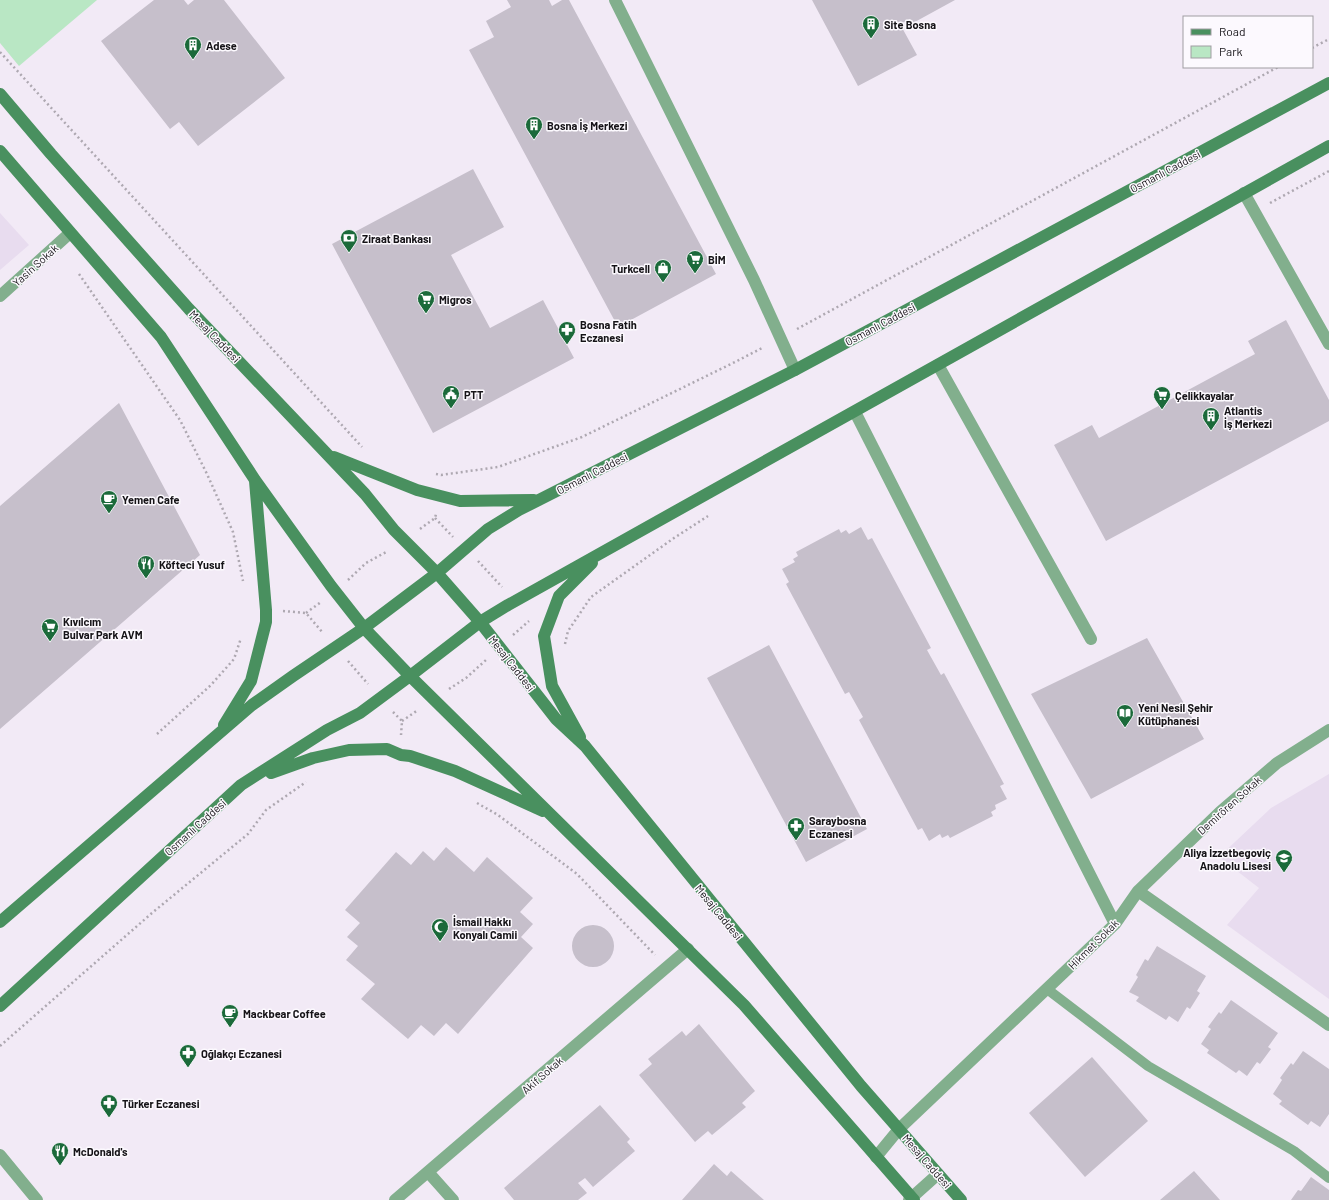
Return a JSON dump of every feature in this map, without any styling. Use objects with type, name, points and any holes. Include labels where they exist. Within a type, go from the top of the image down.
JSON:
[{"type":"street","points":[[615,0],[754,280],[795,370]]},
{"type":"street","name":"Osmanlı Caddesi","points":[[364,628],[437,573],[488,529],[537,500],[795,370],[1329,83]]},
{"type":"street","name":"Mesaj Caddesi","points":[[0,94],[51,154],[189,309],[330,456],[365,494],[394,530],[437,573],[480,622],[556,719],[585,746],[860,1086],[899,1128],[961,1200]]},
{"type":"street","points":[[480,622],[1329,146]]},
{"type":"street","points":[[0,151],[161,337],[255,480],[335,591],[364,628],[410,676],[744,1005],[912,1199],[938,1174]]},
{"type":"street","points":[[1244,193],[1329,344]]},
{"type":"street","name":"Yasin Sokak","points":[[0,296],[70,233]]},
{"type":"street","points":[[938,365],[1091,639]]},
{"type":"street","points":[[855,412],[1115,924]]},
{"type":"street","points":[[330,456],[417,490],[460,501],[537,500]]},
{"type":"street","points":[[218,735],[251,681],[266,622],[255,480]]},
{"type":"street","points":[[585,746],[552,686],[544,636],[559,596],[602,553]]},
{"type":"street","name":"Osmanlı Caddesi","points":[[0,1006],[241,785],[327,730],[360,713],[480,622]]},
{"type":"street","points":[[0,922],[252,705],[364,628]]},
{"type":"street","name":"Demirören Sokak","points":[[1138,890],[1220,812],[1272,768],[1329,730]]},
{"type":"street","points":[[241,785],[288,766],[313,758],[349,750],[387,749],[401,755],[410,756],[455,771],[552,815]]},
{"type":"street","points":[[1138,890],[1329,1025]]},
{"type":"street","name":"Hikmet Sokak","points":[[876,1157],[899,1128],[1115,924],[1138,890]]},
{"type":"street","name":"Akif Sokak","points":[[395,1200],[688,950]]},
{"type":"street","points":[[0,1155],[37,1200]]},
{"type":"street","points":[[428,1172],[453,1200]]},
{"type":"lane","points":[[1047,989],[1148,1066],[1294,1151],[1329,1178]]},
{"type":"path","points":[[1313,47],[1329,39]]},
{"type":"path","points":[[0,52],[360,446],[366,450]]},
{"type":"path","points":[[434,473],[441,475],[498,467],[582,436],[735,362],[1276,68]]},
{"type":"path","points":[[77,270],[180,420],[207,474],[233,532],[244,585]]},
{"type":"path","points":[[435,518],[494,577],[530,621],[466,678],[402,722],[306,613],[335,591],[366,563],[404,541],[435,518]]},
{"type":"path","points":[[157,734],[211,686],[234,659],[241,638]]},
{"type":"path","points":[[0,1046],[152,913],[248,834],[266,810],[308,780]]},
{"type":"path","points":[[471,800],[498,815],[577,874],[667,968]]},
{"type":"shaded area","points":[[0,213],[29,245],[0,270]]},
{"type":"shaded area","name":"Aliya İzzetbegoviç Anadolu Lisesi","points":[[1329,774],[1329,999],[1227,925],[1259,888],[1219,857],[1271,808]]},
{"type":"green space","points":[[0,0],[97,0],[19,66],[0,43]]},
{"type":"building","name":"Adese","points":[[154,0],[184,0],[188,5],[194,0],[224,0],[285,78],[198,146],[179,122],[170,129],[101,41]]},
{"type":"building","points":[[507,0],[549,0],[552,6],[562,0],[569,0],[716,274],[618,327],[469,50],[494,37],[486,21],[511,7]]},
{"type":"building","name":"Site Bosna","points":[[812,0],[955,0],[913,23],[910,19],[900,24],[917,55],[858,86]]},
{"type":"building","name":"Migros","points":[[473,169],[504,227],[451,255],[490,328],[543,300],[574,358],[433,433],[332,244]]},
{"type":"building","name":"Atlantis İş Merkezi","points":[[1286,320],[1329,400],[1329,421],[1106,541],[1054,445],[1092,425],[1099,438],[1255,354],[1248,341]]},
{"type":"building","name":"Kıvılcım Bulvar Park AVM","points":[[119,403],[200,555],[0,729],[0,506]]},
{"type":"building","points":[[861,527],[868,540],[872,538],[931,648],[927,650],[941,675],[944,673],[1004,784],[1000,786],[1007,799],[995,805],[996,809],[991,812],[993,816],[950,838],[948,835],[942,838],[940,834],[929,841],[922,828],[918,830],[859,720],[863,717],[849,692],[845,694],[786,584],[789,582],[782,569],[795,562],[793,559],[798,556],[796,552],[839,529],[841,533],[846,530],[849,534]]},
{"type":"building","points":[[1147,638],[1204,739],[1091,799],[1031,694]]},
{"type":"building","points":[[769,645],[867,829],[806,862],[707,678]]},
{"type":"building","name":"İsmail Hakkı Konyalı Camii","points":[[446,847],[474,872],[487,857],[533,898],[520,912],[533,924],[521,937],[533,948],[458,1034],[446,1023],[434,1036],[421,1025],[408,1039],[361,999],[375,984],[346,960],[358,946],[347,937],[360,923],[345,910],[396,852],[411,865],[423,851],[434,861]]},
{"type":"building","points":[[589,925],[597,925],[608,931],[614,942],[614,950],[608,961],[597,967],[589,967],[578,961],[572,950],[572,942],[578,931]]},
{"type":"building","points":[[1157,946],[1206,976],[1197,991],[1200,993],[1190,1009],[1187,1007],[1178,1022],[1169,1016],[1166,1020],[1136,1001],[1139,997],[1129,992],[1138,977],[1136,975],[1145,959],[1148,961]]},
{"type":"building","points":[[1231,1000],[1278,1033],[1268,1047],[1271,1049],[1260,1064],[1257,1062],[1247,1076],[1239,1070],[1236,1073],[1207,1053],[1209,1050],[1201,1044],[1211,1029],[1208,1027],[1219,1012],[1221,1014]]},
{"type":"building","points":[[699,1024],[755,1091],[742,1103],[746,1107],[712,1135],[708,1131],[695,1142],[639,1075],[652,1064],[648,1059],[682,1031],[686,1036]]},
{"type":"building","points":[[1303,1051],[1329,1069],[1329,1114],[1320,1127],[1311,1121],[1308,1125],[1279,1104],[1282,1101],[1273,1094],[1282,1080],[1280,1078],[1291,1063],[1293,1065]]},
{"type":"building","points":[[1092,1057],[1148,1121],[1085,1177],[1029,1113]]},
{"type":"building","points":[[600,1105],[630,1139],[627,1142],[635,1151],[593,1187],[585,1178],[578,1183],[587,1193],[578,1200],[514,1200],[504,1188]]},
{"type":"building","points":[[714,1164],[727,1176],[731,1171],[764,1200],[682,1200]]},
{"type":"building","points":[[1194,1171],[1220,1200],[1160,1200]]},
{"type":"building","points":[[1311,1177],[1329,1190],[1329,1200],[1291,1200],[1298,1190],[1301,1191]]},
{"type":"place","name":"Site Bosna","points":[[871,39]]},
{"type":"place","name":"Adese","points":[[193,60]]},
{"type":"place","name":"Bosna İş Merkezi","points":[[534,140]]},
{"type":"place","name":"Ziraat Bankası","points":[[349,253]]},
{"type":"place","name":"BİM","points":[[695,274]]},
{"type":"place","name":"Turkcell","points":[[663,283]]},
{"type":"place","name":"Migros","points":[[426,314]]},
{"type":"place","name":"Bosna Fatih Eczanesi","points":[[567,345]]},
{"type":"place","name":"PTT","points":[[451,409]]},
{"type":"place","name":"Çelikkayalar","points":[[1162,410]]},
{"type":"place","name":"Atlantis İş Merkezi","points":[[1211,431]]},
{"type":"place","name":"Yemen Cafe","points":[[109,514]]},
{"type":"place","name":"Köfteci Yusuf","points":[[146,579]]},
{"type":"place","name":"Kıvılcım Bulvar Park AVM","points":[[50,642]]},
{"type":"place","name":"Yeni Nesil Şehir Kütüphanesi","points":[[1125,728]]},
{"type":"place","name":"Saraybosna Eczanesi","points":[[796,841]]},
{"type":"place","name":"Aliya İzzetbegoviç Anadolu Lisesi","points":[[1284,873]]},
{"type":"place","name":"İsmail Hakkı Konyalı Camii","points":[[440,942]]},
{"type":"place","name":"Mackbear Coffee","points":[[230,1028]]},
{"type":"place","name":"Oğlakçı Eczanesi","points":[[188,1068]]},
{"type":"place","name":"Türker Eczanesi","points":[[109,1118]]},
{"type":"place","name":"McDonald's","points":[[60,1166]]}]
